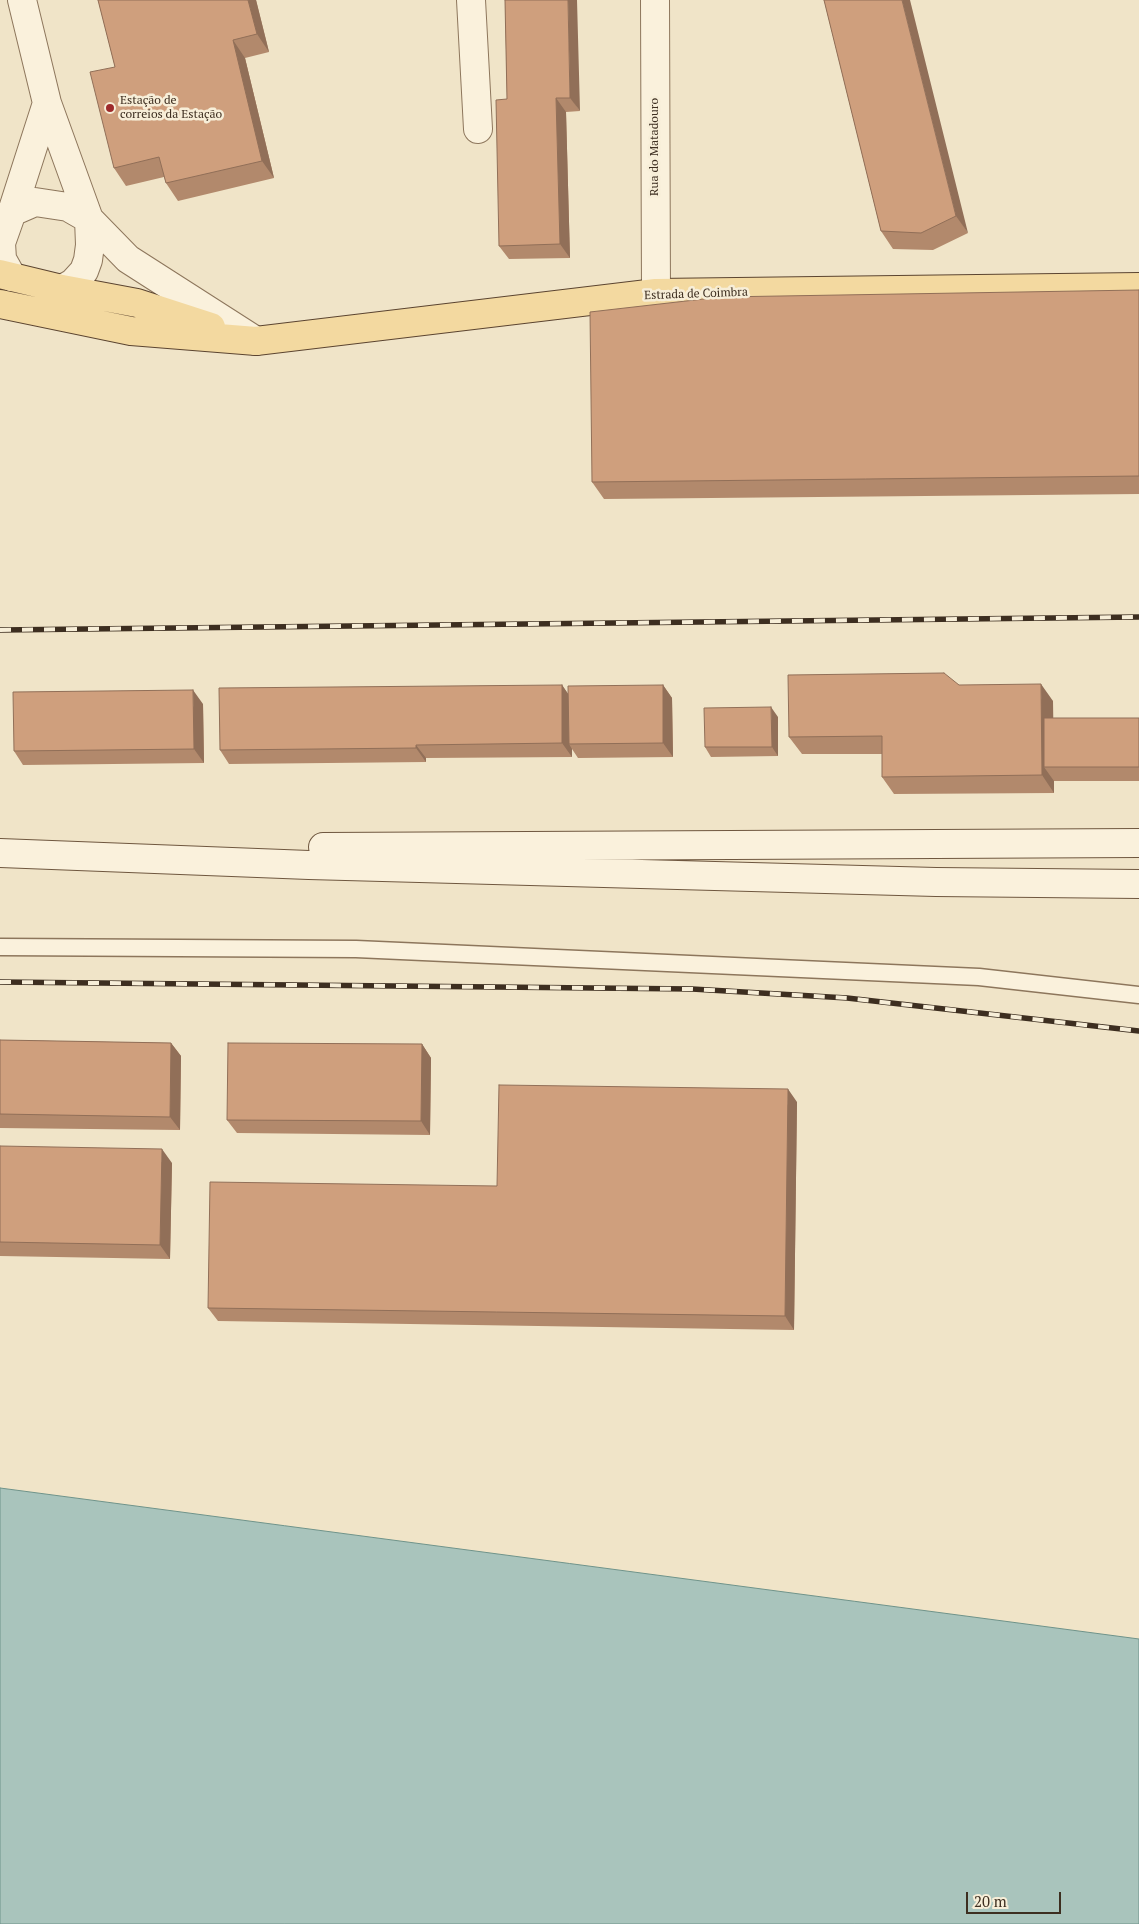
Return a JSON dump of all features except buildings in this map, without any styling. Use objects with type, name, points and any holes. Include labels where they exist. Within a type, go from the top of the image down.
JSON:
[{"type":"main road","points":[[13,307],[73,283],[84,271],[88,260],[89,219],[47,103],[22,0]]},
{"type":"main road","points":[[471,0],[478,129]]},
{"type":"main road","name":"Rua do Matadouro","points":[[655,0],[656,293]]},
{"type":"main road","points":[[13,307],[2,259],[1,243],[6,216],[47,103]]},
{"type":"main road","points":[[6,216],[35,202],[68,207],[89,219],[128,259],[256,341]]},
{"type":"main road","points":[[6,276],[137,303],[256,341]]},
{"type":"main road","name":"Estrada de Coimbra","points":[[256,341],[656,293],[1139,287]]},
{"type":"main road","points":[[13,307],[131,331],[256,341]]},
{"type":"main road","points":[[0,849],[1139,843]]},
{"type":"main road","points":[[0,853],[319,865],[837,879],[1139,884]]},
{"type":"lane","points":[[0,947],[366,949],[978,977],[1139,995]]},
{"type":"water","points":[[0,1488],[1139,1639],[1139,1924],[0,1924]]},
{"type":"railway","points":[[0,630],[1139,617]]},
{"type":"railway","points":[[0,982],[692,989],[847,998],[1139,1031]]},
{"type":"place","name":"Estação de correios da Estação","points":[[110,108]]}]
